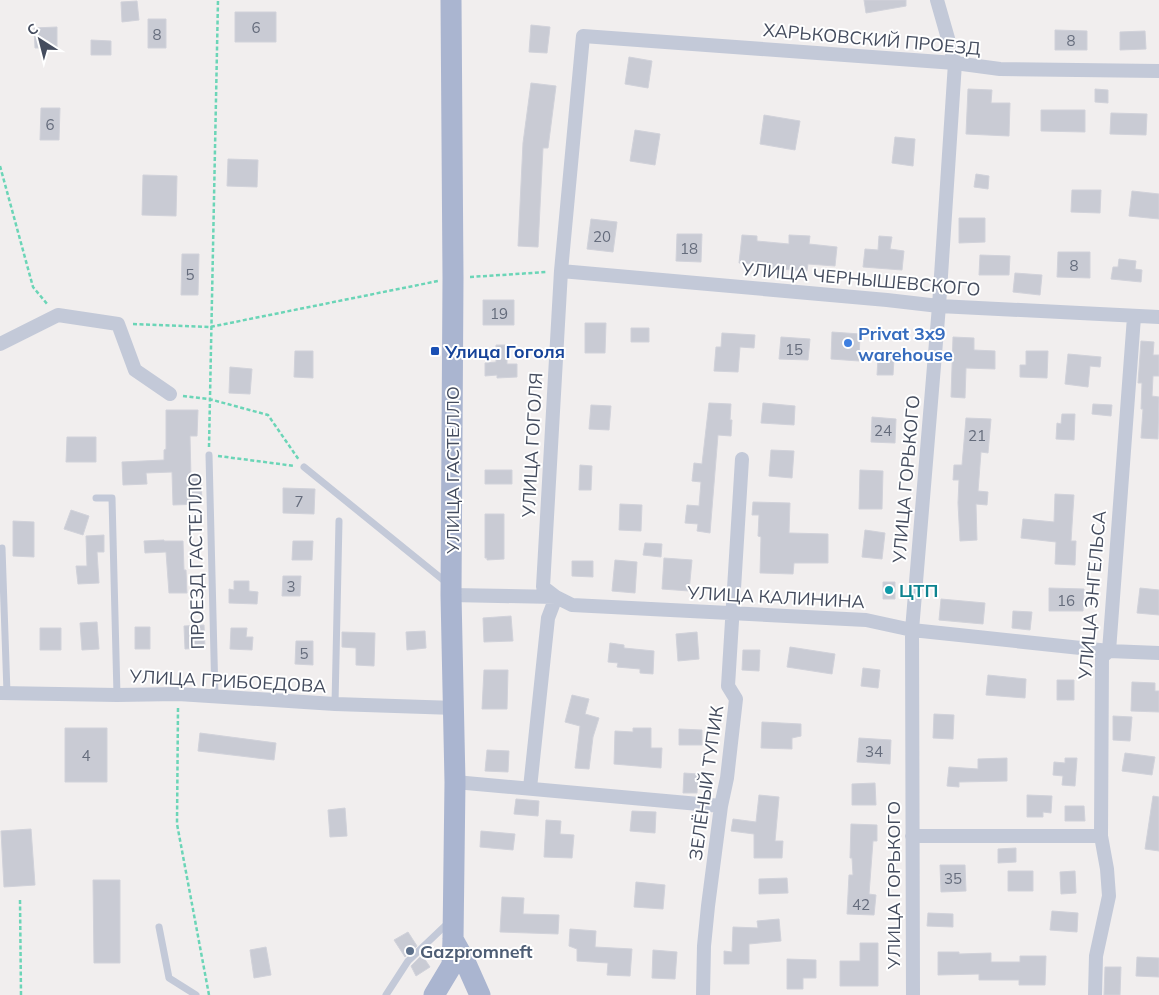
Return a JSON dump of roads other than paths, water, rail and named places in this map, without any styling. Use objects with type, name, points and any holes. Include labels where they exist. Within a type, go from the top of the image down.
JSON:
[{"type":"main road","name":"УЛИЦА ГАСТЕЛЛО","points":[[434,995],[452,965],[455,782],[451,591],[453,278],[451,0]]},
{"type":"main road","name":"УЛИЦА ГАСТЕЛЛО","points":[[452,929],[480,995]]},
{"type":"street","name":"УЛИЦА ГОРЬКОГО","points":[[913,995],[912,630],[939,306],[955,63],[937,0]]},
{"type":"street","name":"ХАРЬКОВСКИЙ ПРОЕЗД","points":[[583,36],[955,63],[1000,69],[1159,71]]},
{"type":"street","name":"УЛИЦА ГОГОЛЯ","points":[[556,597],[543,587],[561,271],[583,36]]},
{"type":"street","name":"УЛИЦА ЧЕРНЫШЕВСКОГО","points":[[561,271],[939,306],[1159,317]]},
{"type":"street","points":[[0,344],[58,316],[118,324],[135,370],[170,394]]},
{"type":"street","name":"УЛИЦА ЭНГЕЛЬСА","points":[[1095,995],[1096,956],[1109,896],[1102,836],[1102,656],[1109,651],[1134,317]]},
{"type":"street","name":"ЗЕЛЁНЫЙ ТУПИК","points":[[703,995],[704,946],[721,806],[728,778],[736,700],[728,686],[742,459]]},
{"type":"street","name":"УЛИЦА КАЛИНИНА","points":[[451,591],[556,597],[572,605],[866,620],[912,630],[1109,651],[1159,652]]},
{"type":"street","points":[[530,788],[548,618],[556,597]]},
{"type":"street","name":"УЛИЦА ГРИБОЕДОВА","points":[[4,693],[178,694],[335,704],[454,708]]},
{"type":"street","points":[[455,782],[721,806]]},
{"type":"street","points":[[912,836],[1102,836]]},
{"type":"lane","name":"ПРОЕЗД ГАСТЕЛЛО","points":[[209,455],[215,696]]},
{"type":"lane","points":[[304,467],[451,591]]},
{"type":"lane","points":[[96,498],[112,498],[117,695]]},
{"type":"lane","points":[[335,704],[339,521]]},
{"type":"lane","points":[[2,548],[4,693]]},
{"type":"lane","points":[[159,926],[169,978],[196,995]]},
{"type":"lane","points":[[386,995],[408,961],[452,929]]},
{"type":"place","name":"Privat 3x9 warehouse","points":[[848,343]]},
{"type":"place","name":"Улица Гоголя","points":[[435,351]]},
{"type":"place","name":"ЦТП","points":[[889,590]]},
{"type":"place","name":"Gazpromneft","points":[[410,951]]}]
